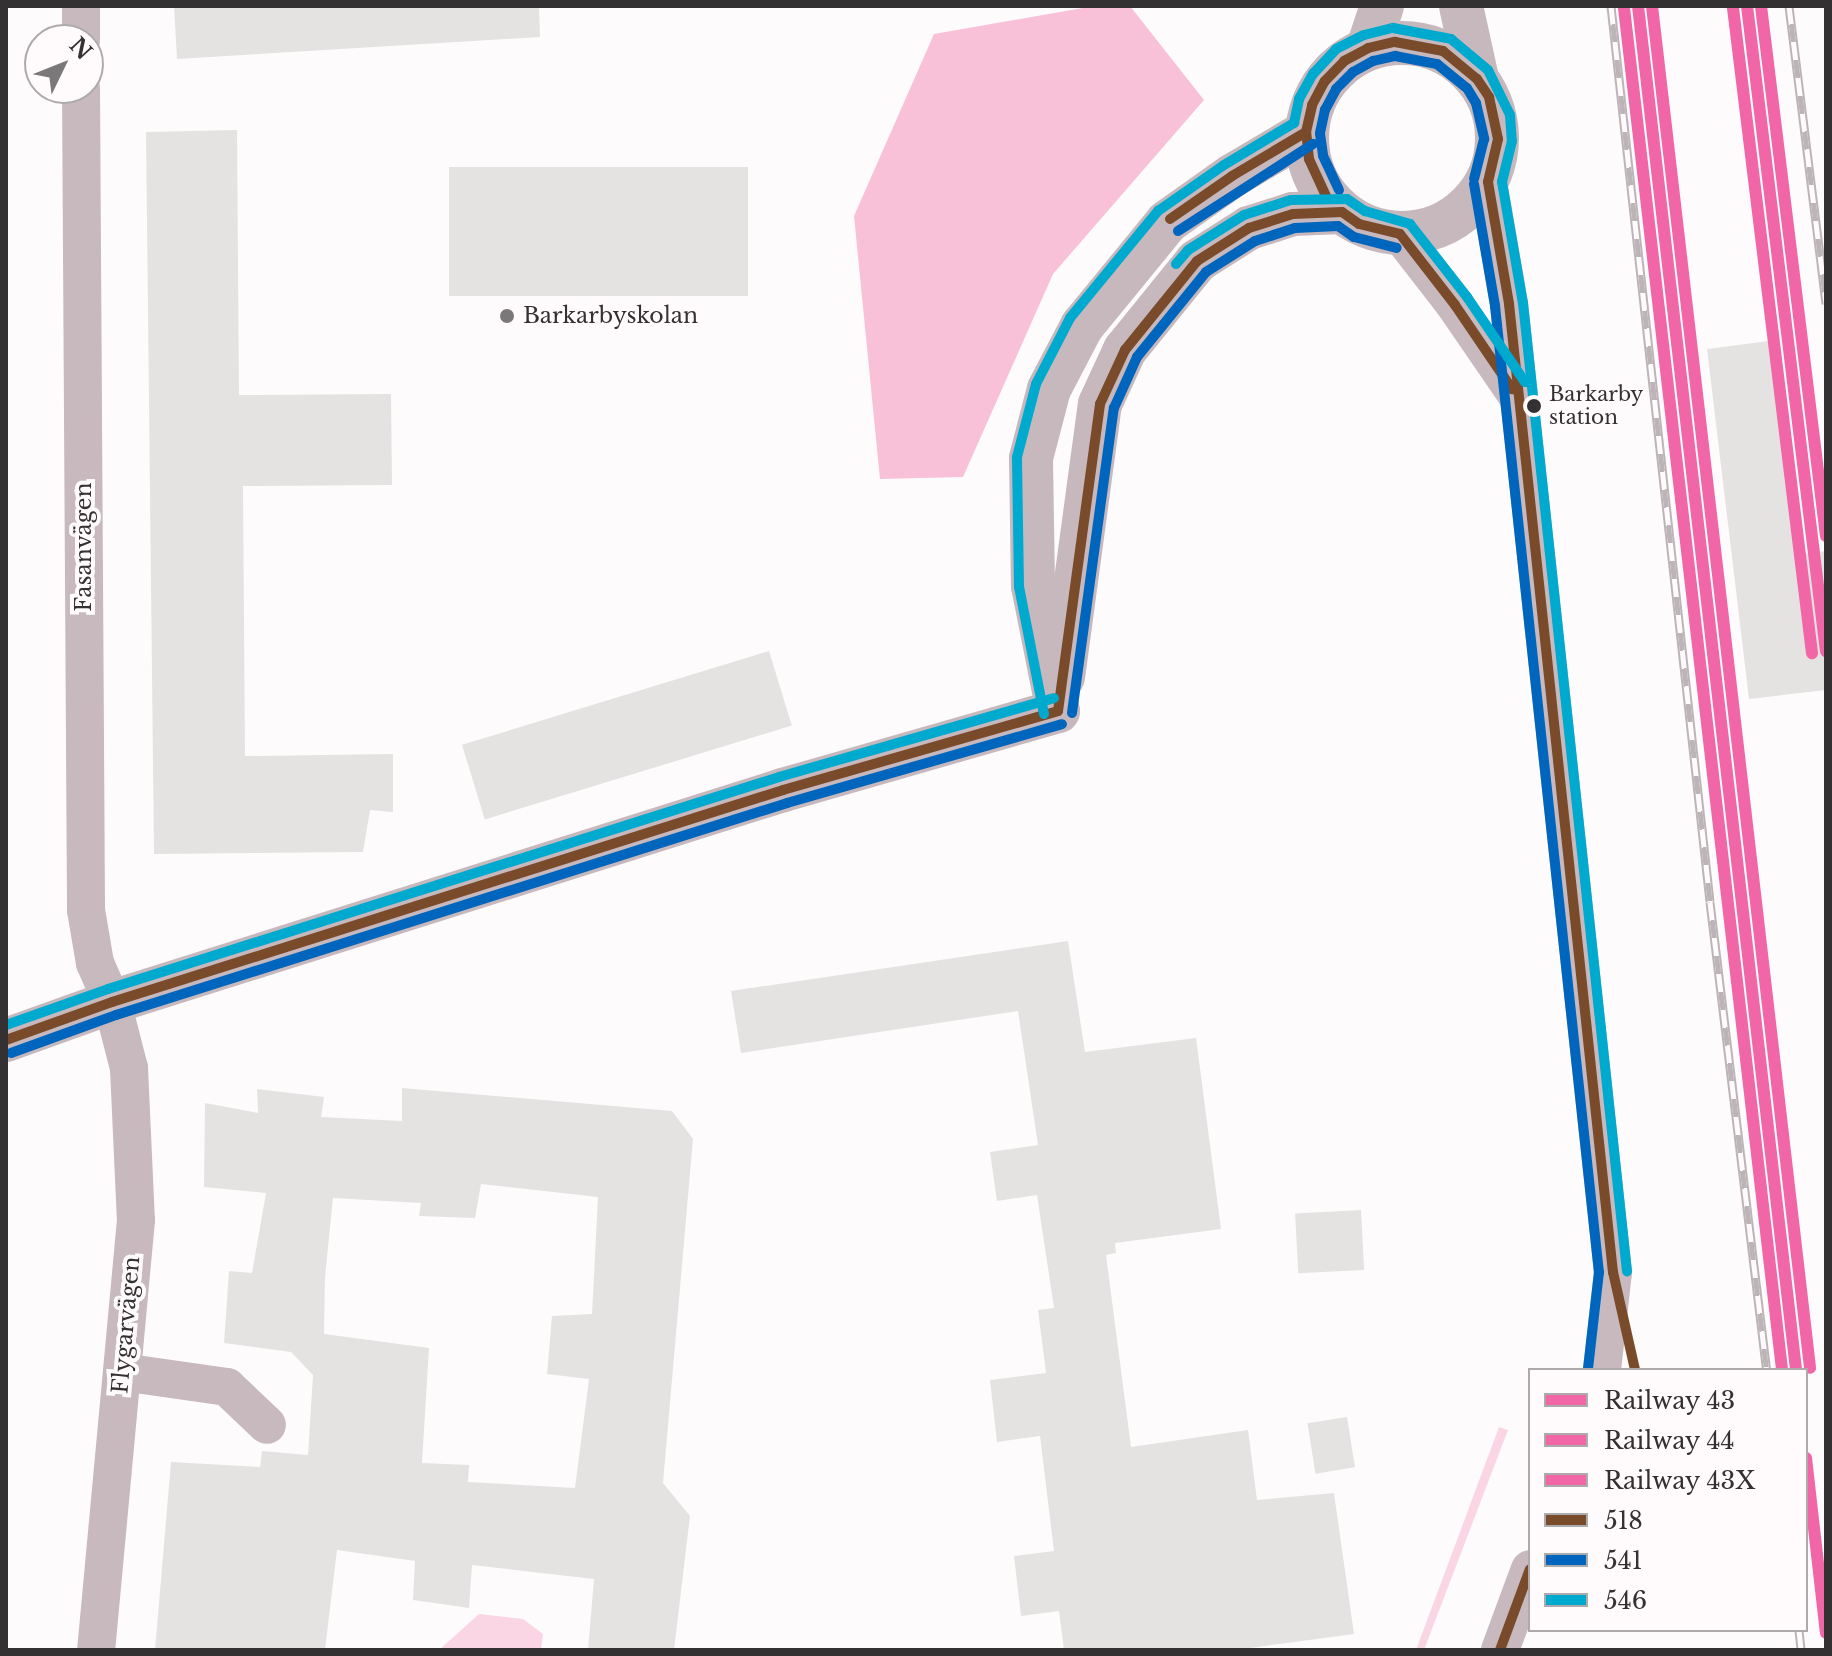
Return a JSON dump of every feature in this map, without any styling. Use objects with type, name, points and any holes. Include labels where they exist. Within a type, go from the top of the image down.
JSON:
[{"type":"street","points":[[1368,48],[1382,6]]},
{"type":"street","points":[[1461,6],[1477,79]]},
{"type":"street","points":[[1395,42],[1422,45],[1452,57],[1477,79],[1489,97],[1498,139],[1488,182],[1475,200],[1450,220],[1421,232],[1400,234],[1359,224],[1342,212],[1315,179],[1306,132],[1312,105],[1325,81],[1344,61],[1368,48],[1395,42]]},
{"type":"street","name":"Fasanvägen","points":[[81,104],[86,910],[95,963],[112,1002]]},
{"type":"street","points":[[1058,711],[1033,586],[1031,458],[1049,389],[1082,326],[1167,222],[1232,176],[1306,132]]},
{"type":"street","points":[[1488,182],[1509,304],[1516,394],[1613,1272],[1602,1368]]},
{"type":"street","points":[[1058,711],[1100,404],[1125,350],[1197,261],[1249,228],[1278,218],[1293,214],[1342,212]]},
{"type":"street","points":[[1400,234],[1455,305],[1516,394]]},
{"type":"street","points":[[6,1040],[112,1002],[783,790],[1058,711]]},
{"type":"street","name":"Flygarvägen","points":[[96,1650],[136,1220],[129,1068],[112,1002]]},
{"type":"street","points":[[122,1372],[227,1387],[267,1425]]},
{"type":"street","points":[[1500,1650],[1528,1574]]},
{"type":"shaded area","points":[[1094,6],[1130,6],[1204,100],[1053,274],[963,477],[880,479],[854,216],[934,34]]},
{"type":"shaded area","points":[[1499,1427],[1508,1430],[1424,1650],[1416,1650]]},
{"type":"shaded area","points":[[479,1614],[523,1619],[543,1634],[541,1650],[439,1650]]},
{"type":"building","points":[[174,6],[539,6],[540,37],[177,59]]},
{"type":"building","points":[[237,130],[239,395],[391,394],[392,485],[243,486],[245,756],[393,754],[393,812],[370,810],[363,852],[154,854],[146,132]]},
{"type":"building","points":[[449,167],[748,167],[748,296],[449,296]]},
{"type":"building","points":[[1769,341],[1795,555],[1826,551],[1826,690],[1749,699],[1707,349]]},
{"type":"building","points":[[769,651],[792,726],[485,819],[462,745]]},
{"type":"building","points":[[1068,941],[1085,1052],[1196,1038],[1221,1229],[1115,1243],[1116,1253],[1106,1255],[1131,1447],[1248,1430],[1257,1500],[1334,1493],[1354,1634],[1235,1650],[1064,1650],[1059,1611],[1021,1616],[1014,1556],[1054,1551],[1040,1436],[997,1442],[990,1380],[1046,1373],[1038,1310],[1054,1308],[1037,1195],[997,1201],[990,1152],[1038,1145],[1018,1011],[741,1053],[731,991]]},
{"type":"building","points":[[402,1088],[672,1111],[693,1139],[663,1483],[690,1516],[674,1650],[588,1650],[594,1579],[472,1565],[469,1608],[413,1600],[415,1561],[337,1550],[325,1650],[155,1650],[171,1462],[260,1467],[262,1451],[308,1455],[313,1375],[291,1352],[224,1343],[229,1271],[252,1273],[266,1193],[204,1187],[205,1103],[258,1113],[257,1089],[324,1097],[321,1117],[402,1121]],"holes":[[[481,1184],[598,1197],[592,1314],[552,1316],[547,1374],[589,1379],[575,1488],[468,1482],[469,1465],[422,1463],[429,1348],[324,1334],[325,1277],[333,1198],[421,1203],[419,1216],[475,1218]]]},
{"type":"building","points":[[1361,1210],[1364,1270],[1298,1273],[1295,1213]]},
{"type":"building","points":[[1347,1417],[1355,1467],[1315,1474],[1307,1423]]},
{"type":"railway","points":[[1611,6],[1710,902],[1767,1368]]},
{"type":"railway","points":[[1789,6],[1826,304]]},
{"type":"railway","points":[[1799,1632],[1801,1650]]},
{"type":"rail line","name":"43","points":[[1638,6],[1796,1368]]},
{"type":"rail line","name":"43X","points":[[1652,6],[1810,1368]]},
{"type":"rail line","name":"43","points":[[1747,6],[1826,651]]},
{"type":"rail line","name":"43X","points":[[1761,6],[1826,536]]},
{"type":"rail line","name":"44","points":[[1624,8],[1782,1368]]},
{"type":"rail line","name":"44","points":[[1733,8],[1812,653]]},
{"type":"rail line","name":"43","points":[[1808,1476],[1826,1633]]},
{"type":"transit line","name":"546","points":[[1044,714],[1019,587],[1017,457],[1036,384],[1070,318],[1158,211],[1224,165],[1294,123],[1299,99],[1313,74],[1336,49],[1364,35],[1393,28],[1451,39],[1488,70],[1510,115],[1512,141],[1502,182],[1523,303],[1627,1271]]},
{"type":"transit line","name":"518","points":[[1326,196],[1309,159],[1306,132],[1312,105],[1325,81],[1344,61],[1368,48],[1395,42],[1443,51],[1477,79],[1489,97],[1498,139],[1488,182]]},
{"type":"transit line","name":"541","points":[[1339,190],[1323,155],[1320,133],[1325,110],[1336,89],[1353,72],[1373,61],[1395,56],[1437,64],[1467,88],[1476,103],[1484,139],[1474,179]]},
{"type":"transit line","name":"518","points":[[1170,219],[1232,176],[1306,132]]},
{"type":"transit line","name":"541","points":[[1178,231],[1313,144]]},
{"type":"transit line","name":"518","points":[[1488,182],[1509,304],[1613,1272],[1635,1368]]},
{"type":"transit line","name":"541","points":[[1474,184],[1495,306],[1599,1272],[1588,1368]]},
{"type":"transit line","name":"546","points":[[1176,264],[1188,250],[1244,215],[1291,200],[1347,199],[1365,211],[1410,224],[1467,297],[1525,382]]},
{"type":"transit line","name":"518","points":[[1058,711],[1100,404],[1125,350],[1197,261],[1249,228],[1293,214],[1342,212],[1359,224],[1400,234]]},
{"type":"transit line","name":"541","points":[[1072,713],[1114,408],[1137,357],[1206,272],[1255,241],[1295,228],[1338,226],[1354,237],[1397,248]]},
{"type":"transit line","name":"518","points":[[1400,234],[1455,305],[1512,389]]},
{"type":"transit line","name":"546","points":[[6,1025],[108,989],[779,777],[1054,698]]},
{"type":"transit line","name":"518","points":[[6,1040],[112,1002],[783,790],[1058,711]]},
{"type":"transit line","name":"541","points":[[11,1053],[116,1015],[787,803],[1062,724]]},
{"type":"transit line","name":"518","points":[[1500,1650],[1528,1574]]},
{"type":"place","name":"Barkarbyskolan","points":[[507,316]]},
{"type":"place","name":"Barkarby station","points":[[1534,406]]}]
